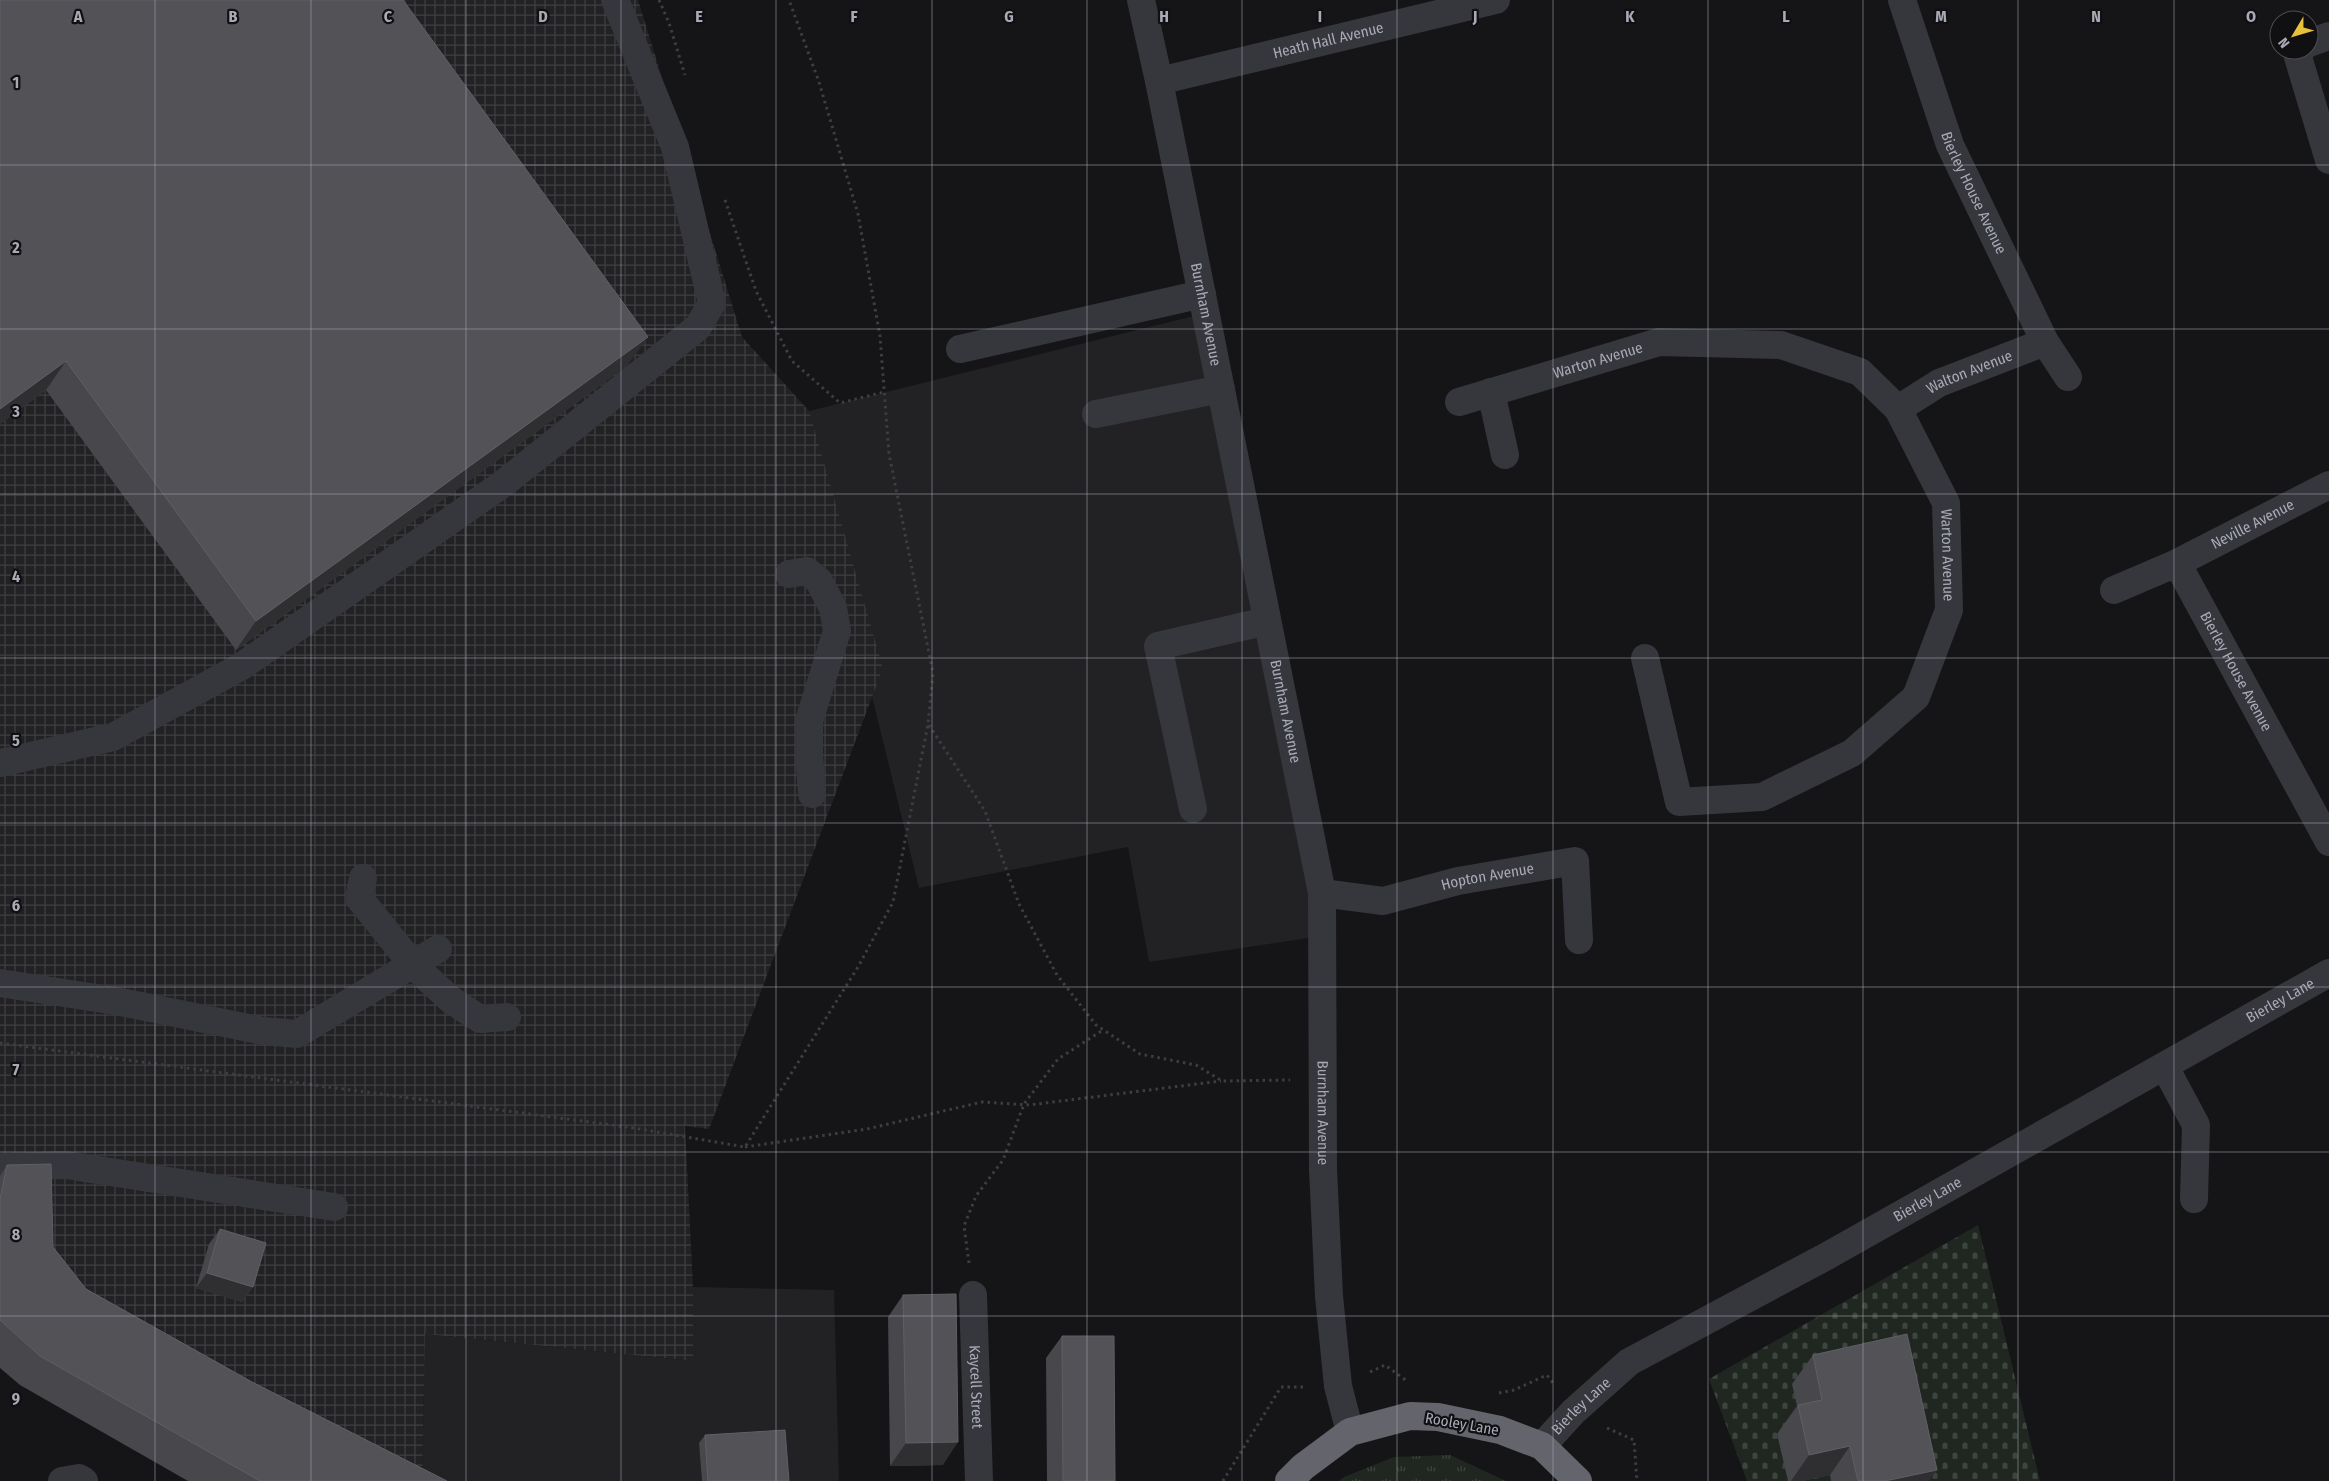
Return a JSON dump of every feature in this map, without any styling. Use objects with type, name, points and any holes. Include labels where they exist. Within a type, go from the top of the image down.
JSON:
[{"type":"highway","name":"Rooley Lane","points":[[1289,1481],[1303,1467],[1350,1432],[1410,1416],[1438,1417],[1500,1430],[1542,1446],[1578,1481]]},
{"type":"street","points":[[0,763],[113,736],[242,666],[504,483],[698,327],[712,303],[675,147],[614,0]]},
{"type":"street","name":"Burnham Avenue","points":[[1141,0],[1159,81],[1322,893],[1323,1169],[1330,1296],[1338,1386],[1350,1432]]},
{"type":"street","name":"Heath Hall Avenue","points":[[1159,81],[1496,0]]},
{"type":"street","name":"Bierley House Avenue","points":[[1902,0],[1950,145],[2045,342],[2068,377]]},
{"type":"street","points":[[2299,60],[2329,160]]},
{"type":"street","points":[[960,349],[1202,294]]},
{"type":"street","name":"Warton Avenue","points":[[1459,402],[1659,342],[1781,345],[1860,372],[1898,408],[1946,503],[1949,610],[1916,697],[1852,753],[1762,797],[1669,809],[1644,658]]},
{"type":"street","name":"Walton Avenue","points":[[1898,408],[1939,383],[2045,342]]},
{"type":"street","points":[[1096,414],[1221,389]]},
{"type":"street","points":[[1491,392],[1506,454]]},
{"type":"street","name":"Neville Avenue","points":[[2177,563],[2329,485]]},
{"type":"street","points":[[2114,590],[2177,563]]},
{"type":"street","name":"Bierley House Avenue","points":[[2177,563],[2329,842]]},
{"type":"street","points":[[789,574],[807,571],[819,581],[833,608],[838,631],[808,721],[808,754],[812,794]]},
{"type":"street","points":[[1193,809],[1158,646],[1268,622]]},
{"type":"street","name":"Hopton Avenue","points":[[1322,893],[1382,901],[1458,881],[1575,860],[1579,940]]},
{"type":"street","points":[[362,878],[359,898],[413,965],[451,1000],[480,1019],[507,1017]]},
{"type":"street","points":[[0,983],[116,1001],[263,1031],[297,1034],[438,949]]},
{"type":"street","name":"Bierley Lane","points":[[1542,1446],[1573,1412],[1629,1362],[1827,1256],[2164,1068],[2329,973]]},
{"type":"street","points":[[2164,1068],[2196,1125],[2194,1198]]},
{"type":"street","points":[[0,1167],[66,1165],[334,1207]]},
{"type":"street","name":"Kaycell Street","points":[[974,1294],[979,1481]]},
{"type":"street","points":[[62,1481],[79,1478],[84,1481]]},
{"type":"path","points":[[659,0],[669,23],[687,79]]},
{"type":"path","points":[[745,1147],[858,967],[893,902],[928,724],[933,673],[889,454],[880,336],[858,214],[819,82],[789,0]]},
{"type":"path","points":[[722,191],[756,291],[792,361],[840,403],[884,392]]},
{"type":"path","points":[[928,724],[984,811],[1019,904],[1057,975],[1096,1025],[1140,1054],[1196,1065],[1222,1081]]},
{"type":"path","points":[[974,1294],[964,1226],[976,1196],[1003,1160],[1024,1104],[1058,1059],[1103,1030]]},
{"type":"path","points":[[0,1043],[634,1128],[745,1147],[868,1129],[982,1102],[1024,1104],[1126,1094],[1222,1081],[1323,1080]]},
{"type":"path","points":[[1573,1412],[1634,1440],[1637,1481]]},
{"type":"shaded area","points":[[0,0],[638,0],[742,337],[809,411],[883,668],[709,1129],[685,1126],[693,1287],[693,1361],[425,1334],[422,1481],[353,1481],[0,1359]]},
{"type":"shaded area","points":[[1206,313],[1322,936],[1149,962],[1128,847],[919,888],[814,460],[809,411]]},
{"type":"shaded area","points":[[693,1287],[834,1290],[839,1481],[422,1481],[425,1334],[693,1361]]},
{"type":"green space","points":[[1978,1225],[2040,1481],[1747,1481],[1709,1379]]},
{"type":"green space","points":[[1450,1455],[1506,1481],[1339,1481],[1344,1477],[1394,1457]]},
{"type":"building","points":[[0,0],[403,0],[648,337],[256,621],[66,361],[0,409]]},
{"type":"building","points":[[51,1164],[53,1247],[86,1289],[252,1382],[447,1481],[260,1481],[40,1356],[0,1320],[0,1199],[7,1165]]},
{"type":"building","points":[[220,1229],[266,1243],[253,1287],[207,1273]]},
{"type":"building","points":[[956,1294],[958,1442],[906,1443],[903,1295]]},
{"type":"building","points":[[1907,1334],[1937,1470],[1885,1481],[1858,1481],[1850,1446],[1809,1455],[1798,1405],[1822,1400],[1813,1355]]},
{"type":"building","points":[[1062,1336],[1114,1336],[1115,1481],[1063,1481]]},
{"type":"building","points":[[785,1430],[789,1481],[708,1481],[705,1435]]}]
